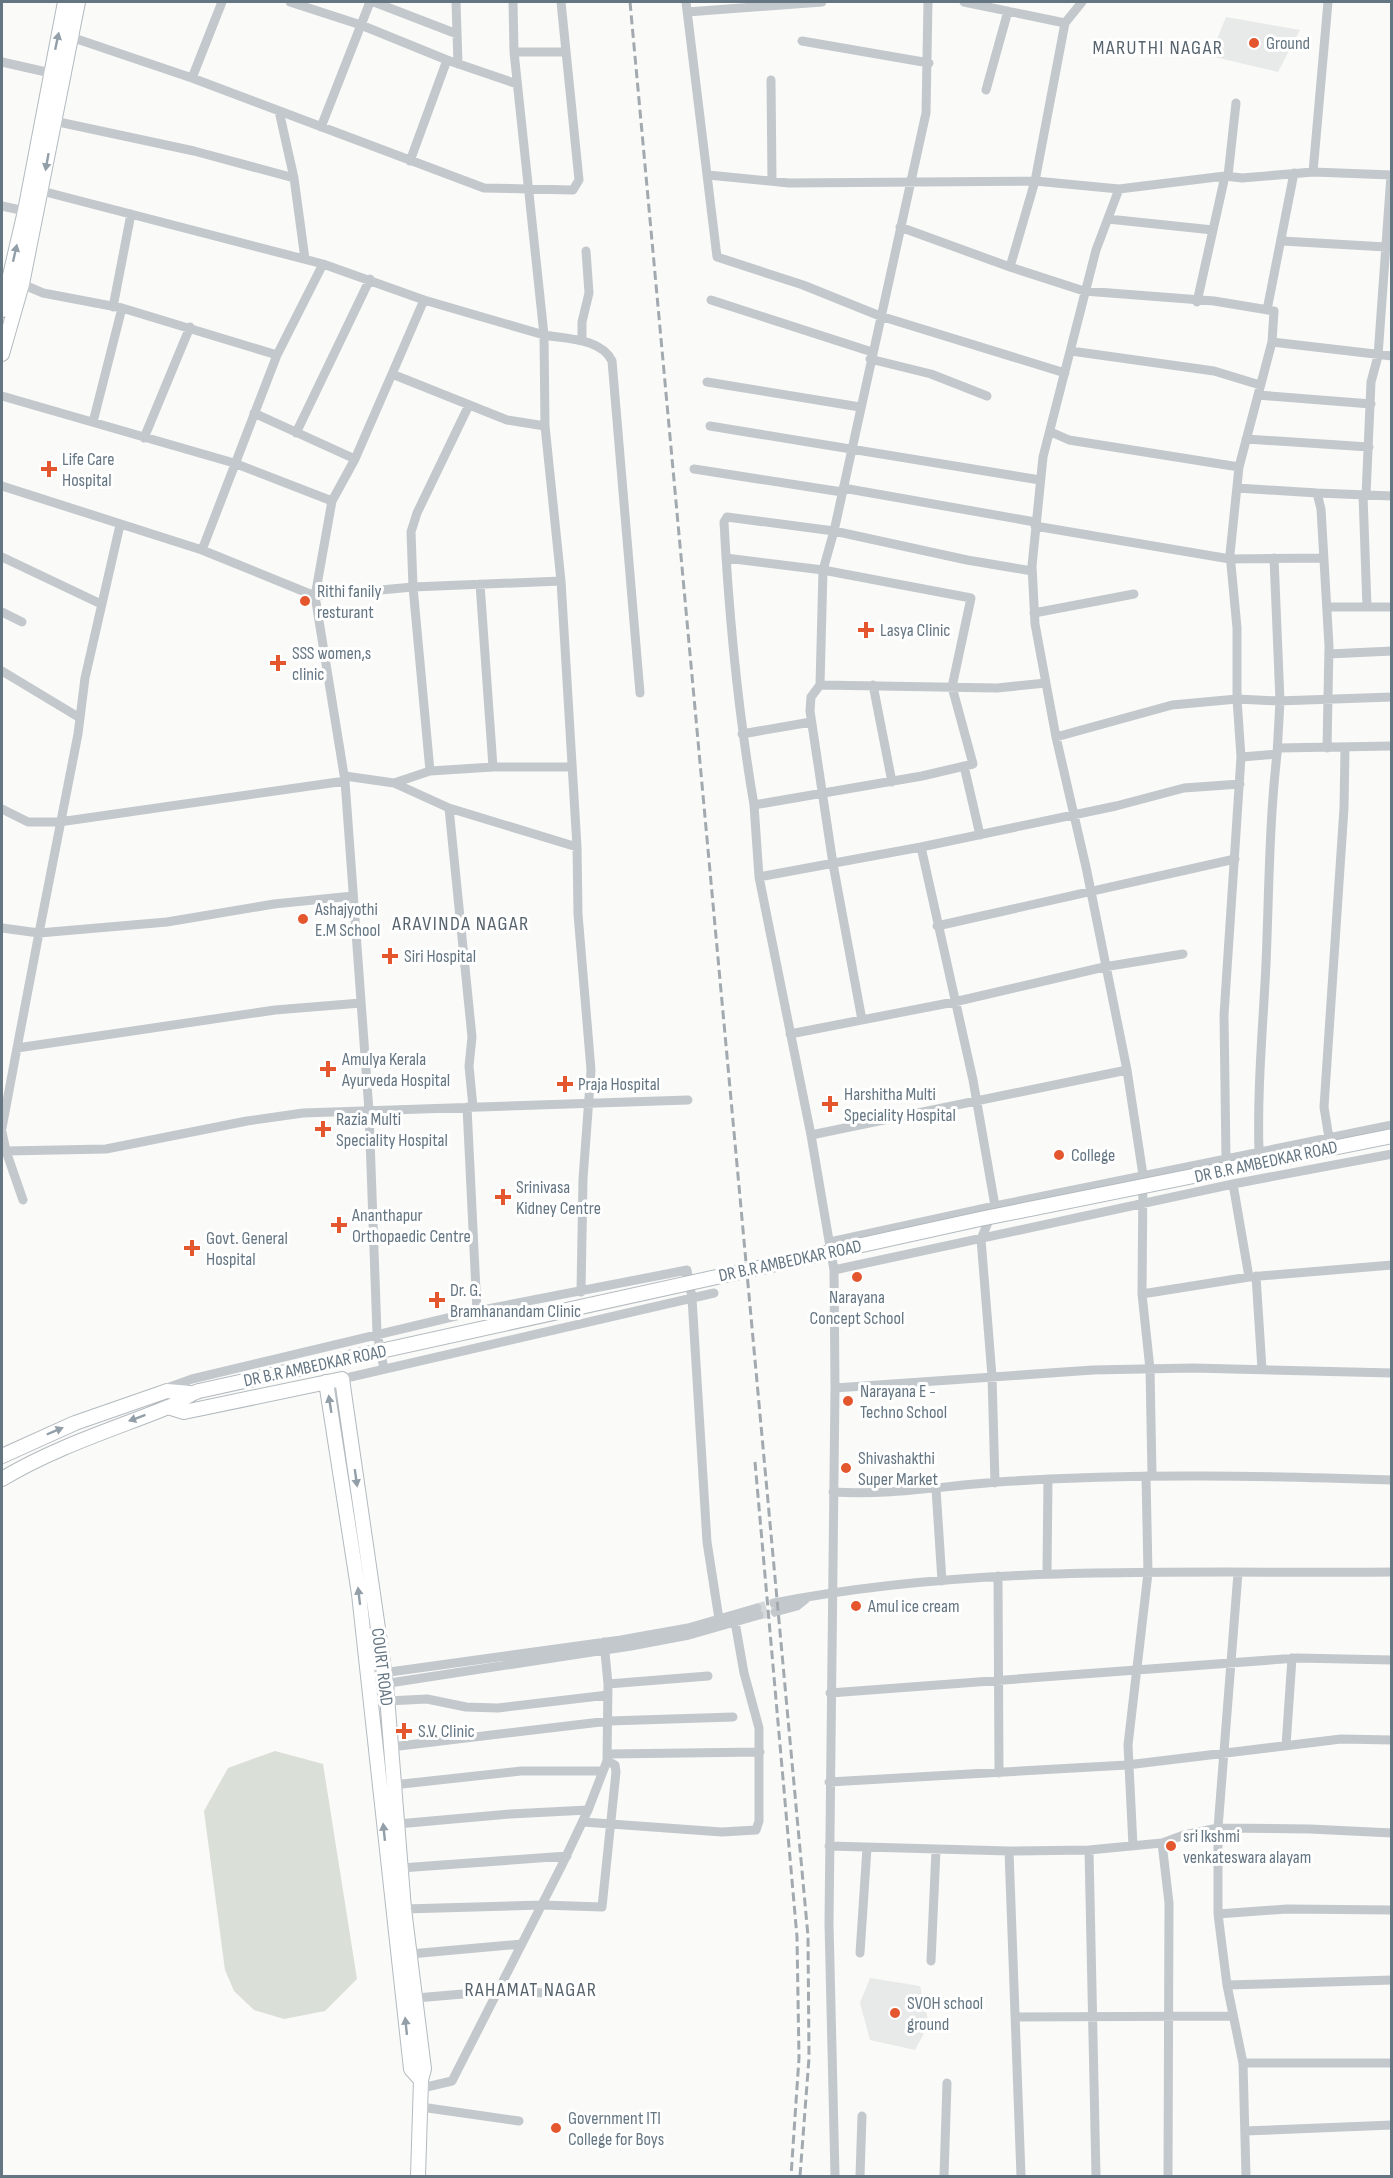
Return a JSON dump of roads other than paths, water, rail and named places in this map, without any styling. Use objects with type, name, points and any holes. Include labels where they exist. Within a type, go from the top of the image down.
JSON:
[{"type":"street","points":[[2,310],[12,290],[35,189],[56,75],[65,2]]},
{"type":"street","points":[[2,354],[25,211],[35,189],[54,121],[56,75],[71,37],[78,2]]},
{"type":"street","points":[[192,78],[222,2]]},
{"type":"street","points":[[290,2],[361,25],[447,60],[517,84]]},
{"type":"street","points":[[324,13],[328,2]]},
{"type":"street","points":[[321,128],[372,2],[457,34]]},
{"type":"street","points":[[456,2],[458,64]]},
{"type":"street","points":[[513,2],[514,52],[544,335],[545,426],[561,581],[577,847],[578,914],[591,1070],[582,1179],[581,1292]]},
{"type":"street","points":[[71,37],[192,78],[484,188],[569,191],[576,189],[579,184],[561,2]]},
{"type":"street","points":[[686,2],[717,257],[803,285],[880,316],[1065,373]]},
{"type":"street","points":[[687,12],[766,4],[822,2]]},
{"type":"street","points":[[862,1020],[822,795],[811,722],[811,697],[820,685],[823,570],[834,531],[928,102],[928,2]]},
{"type":"street","points":[[964,2],[1065,23]]},
{"type":"street","points":[[1010,267],[1035,181],[1065,23],[1082,2]]},
{"type":"street","points":[[1313,172],[1328,2]]},
{"type":"street","points":[[986,90],[1008,11]]},
{"type":"street","points":[[802,41],[929,63]]},
{"type":"street","points":[[514,52],[566,52]]},
{"type":"street","points":[[410,161],[447,60]]},
{"type":"street","points":[[2,63],[56,75]]},
{"type":"street","points":[[771,80],[772,182]]},
{"type":"street","points":[[1197,302],[1226,176],[1236,103]]},
{"type":"street","points":[[279,111],[294,178],[305,259]]},
{"type":"street","points":[[54,121],[194,150],[294,178]]},
{"type":"street","points":[[708,175],[772,182],[1035,181],[1119,189],[1226,176],[1242,178],[1313,172],[1391,175],[1386,247],[1387,302],[1371,382],[1369,447],[1364,495],[1367,607]]},
{"type":"street","points":[[1267,310],[1294,173]]},
{"type":"street","points":[[35,189],[323,264],[424,300],[544,335],[582,341],[606,350],[613,365],[640,693]]},
{"type":"street","points":[[1119,189],[1084,291],[1043,457],[1032,571],[1034,613],[1046,683],[1127,1070],[1143,1175],[1142,1294],[1150,1369],[1148,1573],[1135,1671],[1127,1765],[1133,1846]]},
{"type":"street","points":[[2,206],[25,211]]},
{"type":"street","points":[[93,422],[117,307],[131,214]]},
{"type":"street","points":[[1107,219],[1213,230]]},
{"type":"street","points":[[900,227],[1084,291],[1214,302],[1274,311],[1272,342],[1239,466],[1230,559],[1237,628],[1237,699],[1241,757],[1224,1015],[1226,1158]]},
{"type":"street","points":[[1282,241],[1386,247]]},
{"type":"street","points":[[582,341],[582,322],[589,293],[586,251]]},
{"type":"street","points":[[202,550],[277,354],[323,264]]},
{"type":"street","points":[[296,433],[370,279]]},
{"type":"street","points":[[12,290],[43,293],[117,307],[277,354]]},
{"type":"street","points":[[384,1369],[377,1333],[369,1111],[345,778],[315,596],[332,501],[355,459],[424,300]]},
{"type":"street","points":[[711,300],[930,374],[987,396]]},
{"type":"street","points":[[144,438],[190,327]]},
{"type":"street","points":[[1272,342],[1392,356]]},
{"type":"street","points":[[1071,351],[1214,371],[1260,385]]},
{"type":"street","points":[[392,374],[507,420],[545,426]]},
{"type":"street","points":[[707,382],[860,407]]},
{"type":"street","points":[[1258,395],[1371,404]]},
{"type":"street","points":[[2,396],[234,463],[332,501]]},
{"type":"street","points":[[430,771],[412,587],[411,532],[414,519],[469,405]]},
{"type":"street","points":[[254,414],[355,459]]},
{"type":"street","points":[[710,426],[1040,480]]},
{"type":"street","points":[[1051,432],[1069,440],[1239,466]]},
{"type":"street","points":[[1246,440],[1369,447]]},
{"type":"street","points":[[694,469],[843,490],[1230,559],[1324,558]]},
{"type":"street","points":[[2,486],[202,550],[315,596],[412,587],[561,581]]},
{"type":"street","points":[[1237,488],[1392,496]]},
{"type":"street","points":[[1317,493],[1322,509],[1329,654],[1327,748]]},
{"type":"street","points":[[835,2176],[829,1846],[835,1388],[834,1270],[811,1135],[759,877],[754,804],[742,734],[724,522],[727,517],[834,531],[967,560],[1032,571]]},
{"type":"street","points":[[23,1200],[4,1151],[2,1130],[101,604],[120,525]]},
{"type":"street","points":[[2,557],[101,604]]},
{"type":"street","points":[[726,558],[823,570],[970,598],[952,687],[973,764],[822,795],[754,804]]},
{"type":"street","points":[[1259,1152],[1257,1098],[1263,1022],[1271,808],[1280,701],[1274,558]]},
{"type":"street","points":[[480,584],[494,767]]},
{"type":"street","points":[[1034,613],[1134,594]]},
{"type":"street","points":[[1327,607],[1392,607]]},
{"type":"street","points":[[2,612],[22,622]]},
{"type":"street","points":[[1329,654],[1392,651]]},
{"type":"street","points":[[2,671],[80,718]]},
{"type":"street","points":[[820,685],[997,688],[1046,683]]},
{"type":"street","points":[[873,685],[892,782]]},
{"type":"street","points":[[1056,737],[1172,705],[1237,699],[1280,701],[1392,698]]},
{"type":"street","points":[[742,734],[811,722]]},
{"type":"street","points":[[1241,757],[1277,751],[1392,746]]},
{"type":"street","points":[[1329,1138],[1324,1107],[1344,808],[1344,748]]},
{"type":"street","points":[[964,766],[980,835]]},
{"type":"street","points":[[394,783],[430,771],[494,767],[571,767]]},
{"type":"street","points":[[2,809],[28,822],[59,822],[345,778],[394,783],[449,808],[577,847]]},
{"type":"street","points":[[759,877],[980,835],[1184,788],[1240,784]]},
{"type":"street","points":[[449,808],[472,1037],[469,1066],[477,1311]]},
{"type":"street","points":[[921,847],[976,1100],[996,1206],[981,1239],[992,1376],[995,1483]]},
{"type":"street","points":[[938,926],[1235,859]]},
{"type":"street","points":[[2,928],[39,933],[167,922],[274,904],[354,896]]},
{"type":"street","points":[[790,1034],[954,1002],[1104,967],[1183,954]]},
{"type":"street","points":[[17,1048],[275,1010],[361,1003]]},
{"type":"street","points":[[811,1135],[1127,1070]]},
{"type":"street","points":[[4,1151],[106,1149],[246,1121],[303,1113],[688,1100]]},
{"type":"street","points":[[830,1242],[1392,1125]]},
{"type":"street","name":"DR B.R AMBEDKAR ROAD","points":[[2,1479],[84,1438],[168,1407],[194,1392],[980,1219],[1392,1136]]},
{"type":"street","points":[[834,1270],[1233,1184],[1392,1154]]},
{"type":"street","points":[[1233,1184],[1253,1276],[1262,1369]]},
{"type":"street","points":[[1142,1294],[1253,1276],[1392,1265]]},
{"type":"street","points":[[163,1393],[165,1388],[192,1379],[377,1333],[687,1270],[692,1298],[707,1542],[719,1619]]},
{"type":"street","points":[[168,1407],[184,1412],[342,1379],[714,1293]]},
{"type":"street","points":[[835,1388],[992,1376],[1150,1369],[1262,1369],[1392,1373]]},
{"type":"street","name":"COURT ROAD","points":[[342,1379],[385,1679],[404,1909],[424,2069],[421,2084],[418,2176]]},
{"type":"street","name":"COURT ROAD","points":[[326,1382],[359,1594],[411,2069],[421,2084]]},
{"type":"street","name":"DR B.R AMBEDKAR ROAD","points":[[2,1456],[75,1423],[163,1393],[174,1390],[194,1392]]},
{"type":"street","points":[[833,1492],[898,1493],[1048,1479],[1149,1475],[1392,1480]]},
{"type":"street","points":[[1047,1573],[1048,1479]]},
{"type":"street","points":[[936,1489],[942,1581]]},
{"type":"street","points":[[775,1608],[792,1608],[807,1598],[942,1581],[1047,1573],[1392,1572]]},
{"type":"street","points":[[1238,1573],[1218,1828],[1218,1914],[1227,1985],[1243,2063],[1246,2176]]},
{"type":"street","points":[[998,1576],[999,1773]]},
{"type":"street","points":[[369,1681],[689,1635],[735,1622],[758,1611],[605,1646]]},
{"type":"street","points":[[583,1822],[722,1832],[756,1830],[759,1821],[759,1728],[744,1673],[735,1622]]},
{"type":"street","points":[[421,2084],[452,2081],[583,1822],[608,1757],[608,1684],[605,1646]]},
{"type":"street","points":[[830,1693],[1292,1658],[1392,1660]]},
{"type":"street","points":[[1286,1746],[1292,1658]]},
{"type":"street","points":[[608,1684],[708,1676]]},
{"type":"street","points":[[387,1701],[427,1699],[466,1707],[498,1708],[608,1695]]},
{"type":"street","points":[[391,1747],[609,1721],[733,1717]]},
{"type":"street","points":[[829,1782],[1127,1765],[1341,1739],[1392,1740]]},
{"type":"street","points":[[608,1757],[760,1752]]},
{"type":"street","points":[[404,1909],[542,1905],[602,1907],[616,1772],[615,1765],[608,1757]]},
{"type":"street","points":[[393,1785],[521,1771],[603,1771]]},
{"type":"street","points":[[397,1824],[588,1810]]},
{"type":"street","points":[[829,1846],[936,1850],[1089,1850],[1162,1843],[1184,1835],[1218,1828],[1310,1828],[1392,1833]]},
{"type":"street","points":[[1162,1843],[1169,1903],[1168,2176]]},
{"type":"street","points":[[860,1953],[867,1848]]},
{"type":"street","points":[[931,1961],[936,1850]]},
{"type":"street","points":[[1089,1850],[1096,2176]]},
{"type":"street","points":[[1010,1851],[1021,2176]]},
{"type":"street","points":[[401,1868],[567,1856]]},
{"type":"street","points":[[1218,1914],[1287,1909],[1392,1910]]},
{"type":"street","points":[[410,1954],[522,1944]]},
{"type":"street","points":[[1227,1985],[1392,1980]]},
{"type":"street","points":[[416,1998],[498,1991],[546,1993]]},
{"type":"street","points":[[1016,2018],[1233,2016]]},
{"type":"street","points":[[1243,2063],[1392,2063]]},
{"type":"street","points":[[944,2176],[947,2083]]},
{"type":"street","points":[[421,2107],[519,2121]]},
{"type":"street","points":[[860,2176],[862,2116]]},
{"type":"street","points":[[1245,2131],[1392,2125]]},
{"type":"tunnel","points":[[757,1608],[774,1603]]},
{"type":"tunnel","points":[[759,1615],[775,1612]]},
{"type":"railway","points":[[630,2],[808,1936],[809,2058],[800,2176]]},
{"type":"railway","points":[[755,1462],[797,1937],[799,2058],[791,2176]]},
{"type":"place","name":"Ground","points":[[1254,43]]},
{"type":"place","name":"Life Care Hospital","points":[[49,469]]},
{"type":"place","name":"Rithi fanily resturant","points":[[305,601]]},
{"type":"place","name":"Lasya Clinic","points":[[866,630]]},
{"type":"place","name":"SSS women,s clinic","points":[[278,663]]},
{"type":"place","name":"Ashajyothi E.M School","points":[[303,919]]},
{"type":"place","name":"Siri Hospital","points":[[390,956]]},
{"type":"place","name":"Amulya Kerala Ayurveda Hospital","points":[[328,1069]]},
{"type":"place","name":"Praja Hospital","points":[[565,1084]]},
{"type":"place","name":"Harshitha Multi Speciality Hospital","points":[[830,1104]]},
{"type":"place","name":"Razia Multi Speciality Hospital","points":[[323,1129]]},
{"type":"place","name":"College","points":[[1059,1155]]},
{"type":"place","name":"Srinivasa Kidney Centre","points":[[503,1197]]},
{"type":"place","name":"Ananthapur Orthopaedic Centre","points":[[339,1225]]},
{"type":"place","name":"Govt. General Hospital","points":[[192,1248]]},
{"type":"place","name":"Narayana Concept School","points":[[857,1277]]},
{"type":"place","name":"Dr. G. Bramhanandam Clinic","points":[[437,1300]]},
{"type":"place","name":"Narayana E - Techno School","points":[[848,1401]]},
{"type":"place","name":"Shivashakthi Super Market","points":[[846,1468]]},
{"type":"place","name":"Amul ice cream","points":[[856,1606]]},
{"type":"place","name":"S.V. Clinic","points":[[404,1731]]},
{"type":"place","name":"sri lkshmi venkateswara alayam","points":[[1171,1846]]},
{"type":"place","name":"SVOH school ground","points":[[895,2013]]},
{"type":"place","name":"Government ITI College for Boys","points":[[556,2128]]},
{"type":"district","name":"MARUTHI NAGAR","points":[[1158,48]]},
{"type":"district","name":"ARAVINDA NAGAR","points":[[461,924]]},
{"type":"district","name":"RAHAMAT NAGAR","points":[[531,1990]]}]
